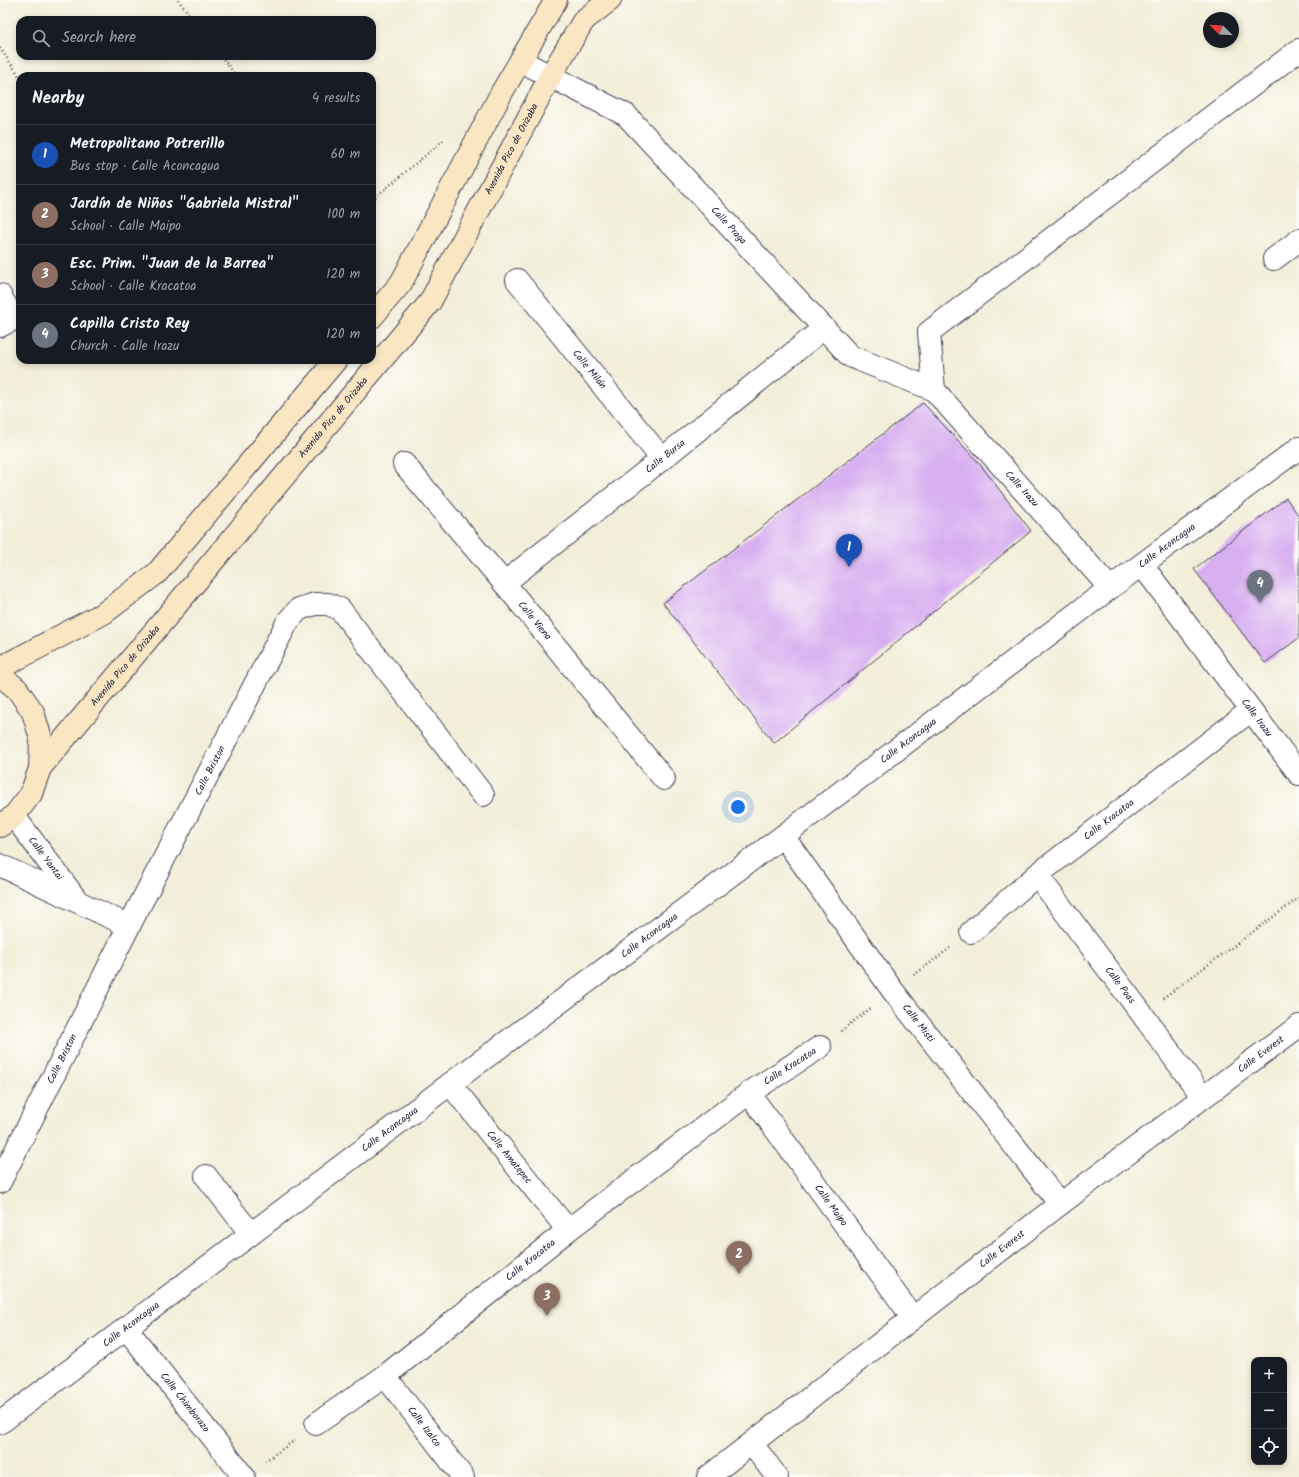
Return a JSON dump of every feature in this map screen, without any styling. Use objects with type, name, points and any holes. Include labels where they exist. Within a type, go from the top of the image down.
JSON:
[{"type":"street","points":[[376,312],[401,283],[502,92],[556,0]]},
{"type":"street","name":"Avenida Pico de Orizaba","points":[[40,768],[430,302],[550,76],[584,20],[610,0]]},
{"type":"street","points":[[934,390],[929,332],[1299,50]]},
{"type":"street","name":"Calle Praga","points":[[521,61],[626,115],[850,356],[934,390]]},
{"type":"street","points":[[1274,259],[1299,240]]},
{"type":"street","name":"Calle Milán","points":[[517,280],[662,459]]},
{"type":"street","points":[[0,295],[14,319],[0,326]]},
{"type":"street","name":"Calle Bursa","points":[[504,583],[662,459],[824,328]]},
{"type":"street","points":[[0,668],[104,613],[157,573],[333,364]]},
{"type":"street","name":"Calle Irazu","points":[[934,390],[1110,588]]},
{"type":"street","name":"Calle Aconcagua","points":[[0,1423],[450,1084],[783,836],[1110,588],[1299,448]]},
{"type":"street","name":"Calle Viena","points":[[404,464],[504,583],[664,779]]},
{"type":"street","name":"Calle Irazu","points":[[1142,565],[1250,711],[1299,774]]},
{"type":"street","name":"Calle Briston","points":[[0,1182],[129,926],[288,621],[300,609],[315,604],[328,604],[340,609],[483,795]]},
{"type":"street","points":[[0,675],[17,689],[33,712],[41,739],[40,768],[31,794],[7,821]]},
{"type":"street","name":"Calle Kracatoa","points":[[971,932],[1037,875],[1250,711]]},
{"type":"street","name":"Calle Yantai","points":[[7,821],[78,902]]},
{"type":"street","name":"Calle Misti","points":[[783,836],[893,990],[1060,1204]]},
{"type":"street","name":"Calle Yantai","points":[[0,865],[129,926]]},
{"type":"street","name":"Calle Poas","points":[[1037,875],[1202,1096]]},
{"type":"street","name":"Calle Everest","points":[[708,1477],[1060,1204],[1202,1096],[1299,1026]]},
{"type":"street","name":"Calle Kracatoa","points":[[316,1424],[385,1376],[568,1230],[749,1093],[820,1047]]},
{"type":"street","name":"Calle Amatepec","points":[[450,1084],[568,1230]]},
{"type":"street","name":"Calle Maipo","points":[[749,1093],[914,1318]]},
{"type":"street","points":[[206,1176],[251,1234]]},
{"type":"street","name":"Calle Chimborazo","points":[[126,1328],[244,1477]]},
{"type":"street","name":"Calle Izalco","points":[[385,1376],[463,1477]]},
{"type":"street","points":[[752,1444],[777,1477]]},
{"type":"path","points":[[178,0],[191,16]]},
{"type":"path","points":[[0,48],[17,72]]},
{"type":"path","points":[[224,60],[233,72]]},
{"type":"path","points":[[376,197],[449,136]]},
{"type":"path","points":[[1142,1014],[1299,898]]},
{"type":"path","points":[[244,1477],[316,1424]]},
{"type":"building","points":[[923,403],[979,463],[1031,531],[774,743],[663,603]]},
{"type":"building","points":[[1286,498],[1299,516],[1299,638],[1265,663],[1194,569]]},
{"type":"place","name":"Metropolitano Potrerillo","points":[[849,567]]},
{"type":"place","name":"Capilla Cristo Rey","points":[[1260,603]]},
{"type":"place","name":"Jardín de Niños \"Gabriela Mistral\"","points":[[739,1274]]},
{"type":"place","name":"Esc. Prim. \"Juan de la Barrea\"","points":[[547,1316]]}]
